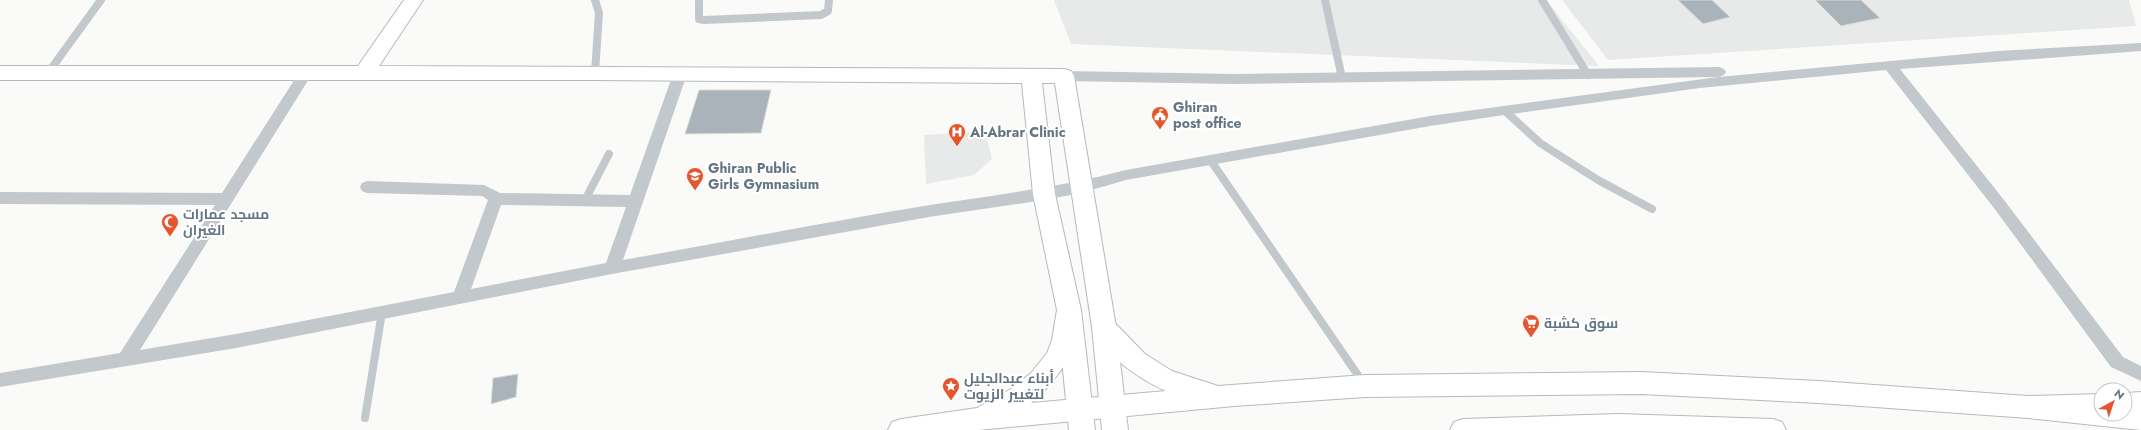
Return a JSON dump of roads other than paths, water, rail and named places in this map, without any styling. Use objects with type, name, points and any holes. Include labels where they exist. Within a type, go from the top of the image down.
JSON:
[{"type":"main road","points":[[364,73],[414,0]]},
{"type":"main road","points":[[0,73],[595,73],[914,74],[1031,77],[1064,76],[1104,327],[1114,418]]},
{"type":"main road","points":[[1031,77],[1044,194],[1069,310],[1081,420]]},
{"type":"main road","points":[[967,420],[992,412],[1014,401],[1033,386],[1049,369],[1061,350],[1067,330],[1069,310]]},
{"type":"main road","points":[[1104,327],[1121,348],[1144,367],[1171,382],[1201,392],[1234,396]]},
{"type":"main road","points":[[901,430],[967,420],[1081,420],[1114,418],[1234,396],[1365,386],[1640,384],[1819,392],[2028,407],[2141,419]]},
{"type":"main road","points":[[2028,407],[2093,405]]},
{"type":"main road","points":[[1462,430],[1501,428],[1686,428],[1773,430]]},
{"type":"street","points":[[2120,49],[2141,44]]},
{"type":"street","points":[[0,380],[236,341],[612,268],[929,211],[1044,194],[1081,187],[1126,175],[1430,121],[1700,83],[1998,56],[2141,48]]},
{"type":"street","points":[[1890,66],[2000,204],[2117,362],[2141,374]]},
{"type":"street","points":[[1064,76],[1234,79],[1588,75],[1845,70]]},
{"type":"street","points":[[126,358],[305,74]]},
{"type":"street","points":[[612,268],[680,74]]},
{"type":"street","points":[[367,187],[484,191],[491,194],[496,199],[635,201]]},
{"type":"street","points":[[0,198],[226,199]]},
{"type":"street","points":[[460,297],[496,199]]},
{"type":"lane","points":[[48,73],[101,0]]},
{"type":"lane","points":[[595,0],[599,13],[595,73]]},
{"type":"lane","points":[[699,0],[697,16],[699,19],[704,20],[821,15],[828,11],[829,0]]},
{"type":"lane","points":[[1325,0],[1342,78]]},
{"type":"lane","points":[[1542,0],[1588,75]]},
{"type":"lane","points":[[1504,110],[1540,143],[1598,180],[1652,209]]},
{"type":"lane","points":[[585,200],[609,154]]},
{"type":"lane","points":[[1211,161],[1365,386]]},
{"type":"lane","points":[[365,418],[382,312]]},
{"type":"place","name":"Ghiran post office","points":[[1160,130]]},
{"type":"place","name":"Al-Abrar Clinic","points":[[957,147]]},
{"type":"place","name":"Ghiran Public Girls Gymnasium","points":[[695,191]]},
{"type":"place","name":"مسجد عمارات الغيران","points":[[170,237]]},
{"type":"place","name":"سوق كشبة","points":[[1531,338]]},
{"type":"place","name":"أبناء عبدالجليل لتغيير الزيوت","points":[[951,401]]}]
